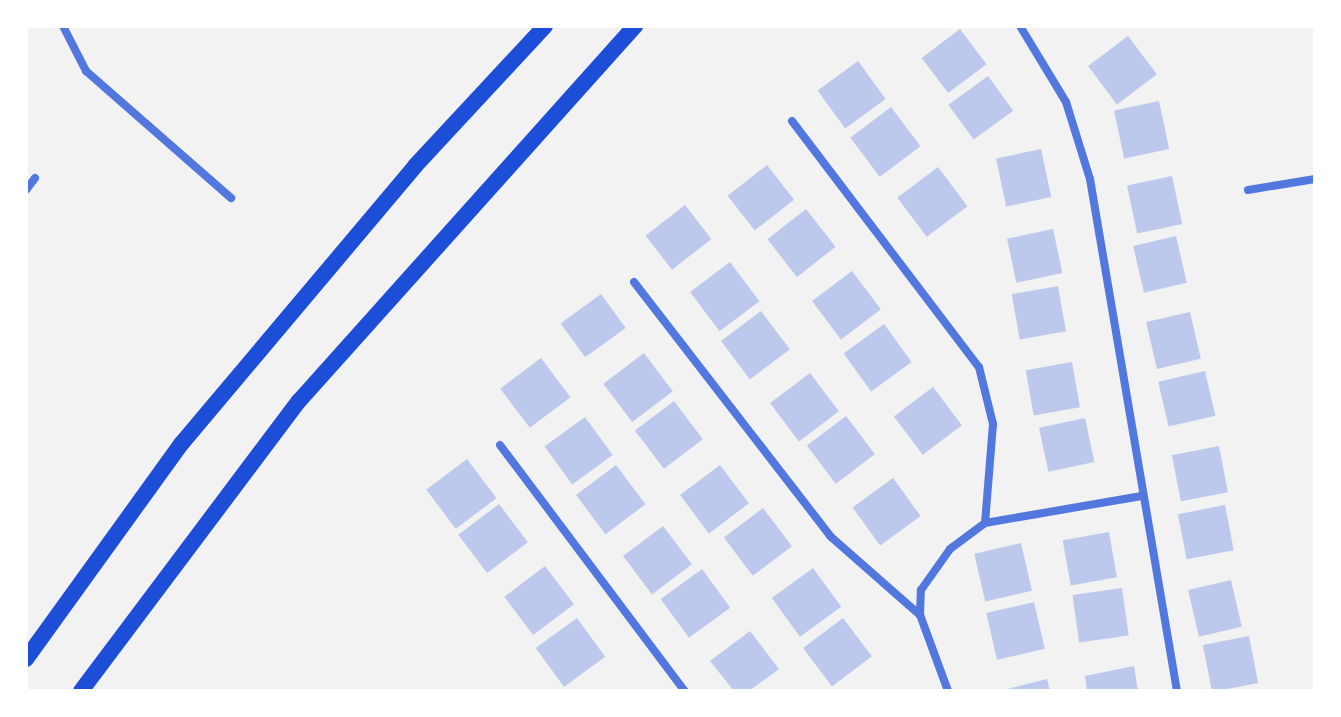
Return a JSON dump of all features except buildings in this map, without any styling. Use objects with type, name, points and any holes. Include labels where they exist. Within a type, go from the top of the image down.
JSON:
[{"type":"main road","points":[[26,659],[182,443],[415,166],[545,26]]},
{"type":"main road","points":[[81,691],[309,389],[635,26]]},
{"type":"street","points":[[63,26],[86,71],[231,198]]},
{"type":"street","points":[[1020,26],[1077,129],[1177,691]]},
{"type":"street","points":[[792,121],[979,367],[993,424],[985,523]]},
{"type":"street","points":[[26,190],[35,178]]},
{"type":"street","points":[[1248,190],[1315,179]]},
{"type":"street","points":[[634,282],[830,536],[920,615],[948,691]]},
{"type":"street","points":[[500,445],[685,691]]},
{"type":"street","points":[[920,615],[931,573],[985,523],[1142,496]]}]
